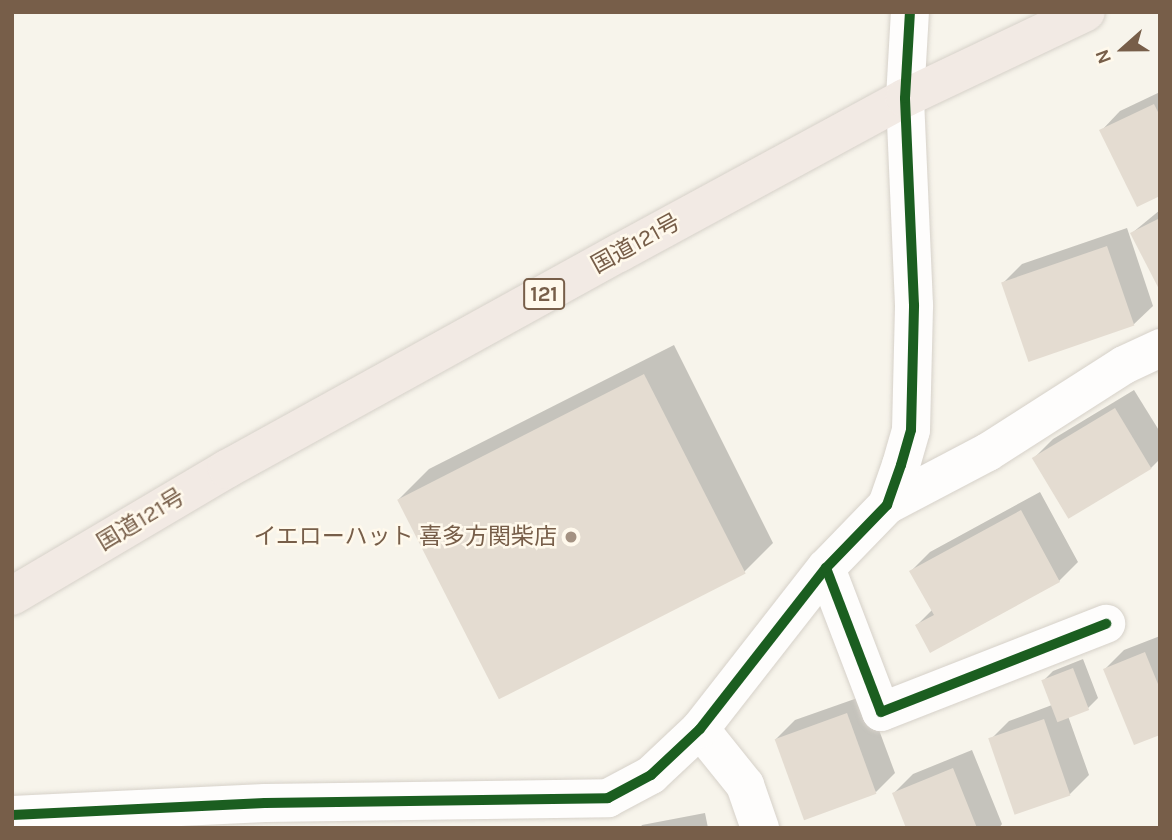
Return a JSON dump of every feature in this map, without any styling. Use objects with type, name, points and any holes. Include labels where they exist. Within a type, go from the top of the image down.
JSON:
[{"type":"highway","name":"国道121号","points":[[12,596],[227,469],[905,98],[1086,12]]},
{"type":"street","points":[[887,505],[911,430],[914,305],[905,98],[910,12]]},
{"type":"street","points":[[12,816],[265,803],[608,798],[651,775],[700,729],[826,568],[887,505],[988,452],[1124,365],[1157,356]]},
{"type":"street","points":[[826,568],[881,712],[1106,624]]},
{"type":"street","points":[[700,729],[745,785],[760,828]]},
{"type":"building","points":[[1154,104],[1160,116],[1160,196],[1137,207],[1099,130]]},
{"type":"building","points":[[1160,218],[1160,291],[1130,233]]},
{"type":"building","points":[[1107,246],[1134,325],[1028,362],[1001,282]]},
{"type":"building","name":"イエローハット 喜多方関柴店","points":[[644,374],[746,574],[499,699],[397,500]]},
{"type":"building","points":[[1115,408],[1152,469],[1068,519],[1032,458]]},
{"type":"building","points":[[1021,510],[1060,582],[930,653],[915,625],[934,615],[909,571]]},
{"type":"building","points":[[1145,652],[1160,689],[1160,735],[1134,745],[1103,669]]},
{"type":"building","points":[[1073,668],[1089,710],[1057,722],[1041,680]]},
{"type":"building","points":[[847,713],[876,794],[804,820],[775,739]]},
{"type":"building","points":[[1044,719],[1070,796],[1015,815],[988,738]]},
{"type":"building","points":[[953,768],[977,828],[906,828],[892,793]]},
{"type":"cycle path","points":[[12,815],[265,803],[608,798],[651,775],[700,729],[826,568],[887,505],[901,465],[911,430],[914,305],[905,98],[910,12]]},
{"type":"cycle path","points":[[826,568],[881,712],[1106,624]]},
{"type":"place","name":"イエローハット 喜多方関柴店","points":[[571,537]]}]
